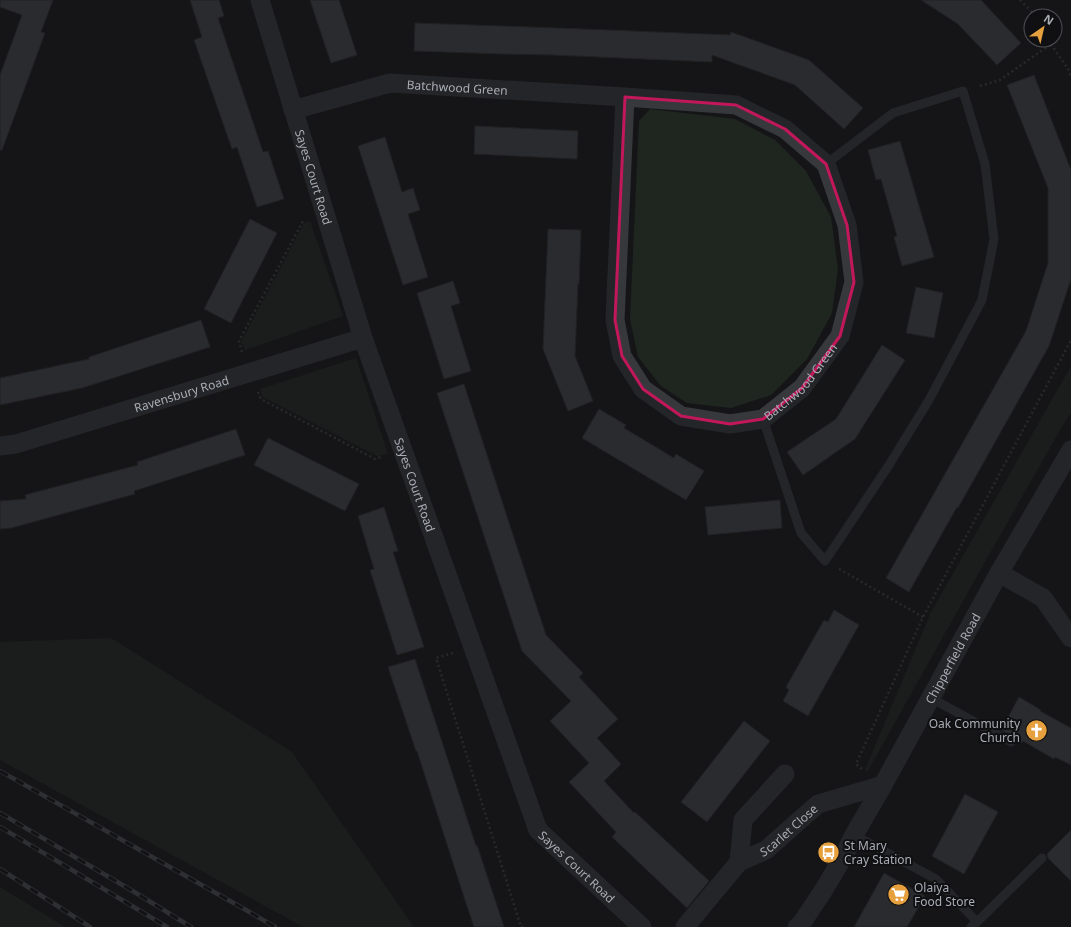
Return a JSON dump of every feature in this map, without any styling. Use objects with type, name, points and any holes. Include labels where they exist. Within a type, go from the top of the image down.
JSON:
[{"type":"street","name":"Sayes Court Road","points":[[260,0],[363,338],[538,830],[642,927]]},
{"type":"street","name":"Batchwood Green","points":[[293,110],[390,83],[625,97],[736,104],[785,129],[826,164],[847,225],[854,282],[840,336],[802,388],[763,419],[730,424],[681,416],[643,389],[622,356],[615,320],[625,97]]},
{"type":"street","name":"Ravensbury Road","points":[[0,446],[16,444],[363,338]]},
{"type":"street","name":"Chipperfield Road","points":[[797,927],[801,924],[823,891],[842,859],[999,573],[1071,450]]},
{"type":"street","points":[[999,573],[1043,598],[1071,638]]},
{"type":"street","name":"Scarlet Close","points":[[739,862],[743,820],[785,774]]},
{"type":"street","name":"Scarlet Close","points":[[685,927],[739,862],[766,850],[818,804],[883,785]]},
{"type":"lane","points":[[763,419],[801,533],[825,561],[889,465],[929,400],[982,300],[994,240],[985,164],[963,91],[893,113],[826,164]]},
{"type":"lane","points":[[931,698],[1011,742]]},
{"type":"lane","points":[[854,835],[936,879],[974,924],[1042,858]]},
{"type":"path","points":[[1020,0],[1028,8]]},
{"type":"path","points":[[963,91],[1000,80],[1045,48]]},
{"type":"path","points":[[1054,48],[1071,77]]},
{"type":"path","points":[[325,214],[303,221],[239,341],[249,372],[261,399],[375,459],[403,452]]},
{"type":"path","points":[[883,785],[856,764],[923,617],[1071,340]]},
{"type":"path","points":[[825,561],[923,617]]},
{"type":"path","points":[[473,647],[436,658],[521,926],[524,927]]},
{"type":"highlighted area","points":[[625,97],[736,105],[785,129],[826,164],[847,225],[854,282],[840,336],[802,388],[763,419],[730,424],[681,416],[643,389],[622,356],[615,320]]},
{"type":"shaded area","points":[[650,109],[735,119],[775,140],[806,171],[831,217],[838,269],[832,313],[807,359],[771,395],[731,408],[687,403],[661,386],[638,357],[630,319],[639,121]]},
{"type":"shaded area","points":[[310,221],[343,316],[245,350],[241,342],[304,223]]},
{"type":"shaded area","points":[[356,358],[388,454],[377,456],[263,397],[260,389]]},
{"type":"shaded area","points":[[1071,366],[1071,413],[968,592],[868,771],[865,770],[931,612]]},
{"type":"shaded area","points":[[111,638],[292,752],[414,927],[303,927],[0,760],[0,642]]},
{"type":"shaded area","points":[[0,887],[65,927],[0,927]]},
{"type":"building","points":[[0,0],[53,0],[41,32],[45,33],[2,150],[0,150],[0,75],[22,15],[0,7]]},
{"type":"building","points":[[190,0],[219,0],[224,16],[218,18],[263,152],[268,151],[284,199],[257,207],[237,147],[232,149],[194,40],[202,37]]},
{"type":"building","points":[[310,0],[339,0],[357,55],[331,63]]},
{"type":"building","points":[[921,0],[981,0],[1021,43],[997,65],[958,24]]},
{"type":"building","points":[[415,23],[730,35],[731,32],[809,60],[863,108],[844,129],[795,85],[712,55],[712,62],[414,51]]},
{"type":"building","points":[[1034,75],[1071,170],[1071,279],[1049,346],[909,592],[886,578],[1026,331],[1048,263],[1048,188],[1007,85]]},
{"type":"building","points":[[475,126],[578,131],[577,159],[474,154]]},
{"type":"building","points":[[385,137],[402,192],[413,188],[420,210],[408,214],[428,277],[403,285],[358,146]]},
{"type":"building","points":[[900,141],[934,257],[902,266],[894,237],[897,236],[881,179],[876,180],[868,150]]},
{"type":"building","points":[[250,219],[277,233],[231,323],[204,309]]},
{"type":"building","points":[[548,229],[581,230],[575,356],[593,401],[568,411],[543,349]]},
{"type":"building","points":[[453,281],[460,303],[451,306],[471,371],[444,379],[417,293]]},
{"type":"building","points":[[916,287],[943,293],[934,338],[906,333]]},
{"type":"building","points":[[201,320],[210,347],[82,388],[0,405],[0,378],[89,359],[89,357]]},
{"type":"building","points":[[882,345],[905,360],[855,439],[803,475],[787,452],[836,419]]},
{"type":"building","points":[[464,384],[546,635],[583,673],[579,677],[618,719],[597,738],[621,764],[604,781],[634,813],[635,812],[709,881],[687,908],[612,837],[616,832],[569,782],[589,763],[550,721],[571,701],[522,651],[437,393]]},
{"type":"building","points":[[599,409],[626,425],[624,428],[674,458],[676,454],[704,471],[686,500],[582,438]]},
{"type":"building","points":[[236,429],[245,455],[134,491],[135,494],[11,528],[0,529],[0,501],[26,499],[25,495],[138,465],[137,462]]},
{"type":"building","points":[[268,438],[359,484],[345,511],[254,465]]},
{"type":"building","points":[[780,500],[782,528],[708,535],[705,507]]},
{"type":"building","points":[[384,507],[398,551],[393,552],[424,647],[397,655],[370,570],[374,569],[358,516]]},
{"type":"building","points":[[834,610],[859,625],[808,716],[783,701],[789,690],[786,687],[824,620],[828,622]]},
{"type":"building","points":[[415,659],[504,927],[474,927],[464,897],[388,667]]},
{"type":"building","name":"Oak Community Church","points":[[1019,697],[1041,710],[1040,711],[1071,728],[1071,765],[1055,757],[1054,759],[1023,741],[1022,743],[1001,730]]},
{"type":"building","points":[[744,721],[770,741],[707,822],[681,802]]},
{"type":"building","points":[[965,794],[998,812],[964,874],[932,856]]},
{"type":"building","points":[[1071,830],[1071,881],[1048,858],[1047,854]]},
{"type":"building","points":[[884,873],[925,896],[907,927],[854,927]]},
{"type":"railway","points":[[0,771],[275,927]]},
{"type":"railway","points":[[0,813],[191,927]]},
{"type":"railway","points":[[0,827],[167,927]]},
{"type":"railway","points":[[0,869],[90,927]]},
{"type":"place","name":"Oak Community Church","points":[[1036,730]]},
{"type":"place","name":"St Mary Cray Station","points":[[829,852]]},
{"type":"place","name":"Olaiya Food Store","points":[[899,894]]}]
